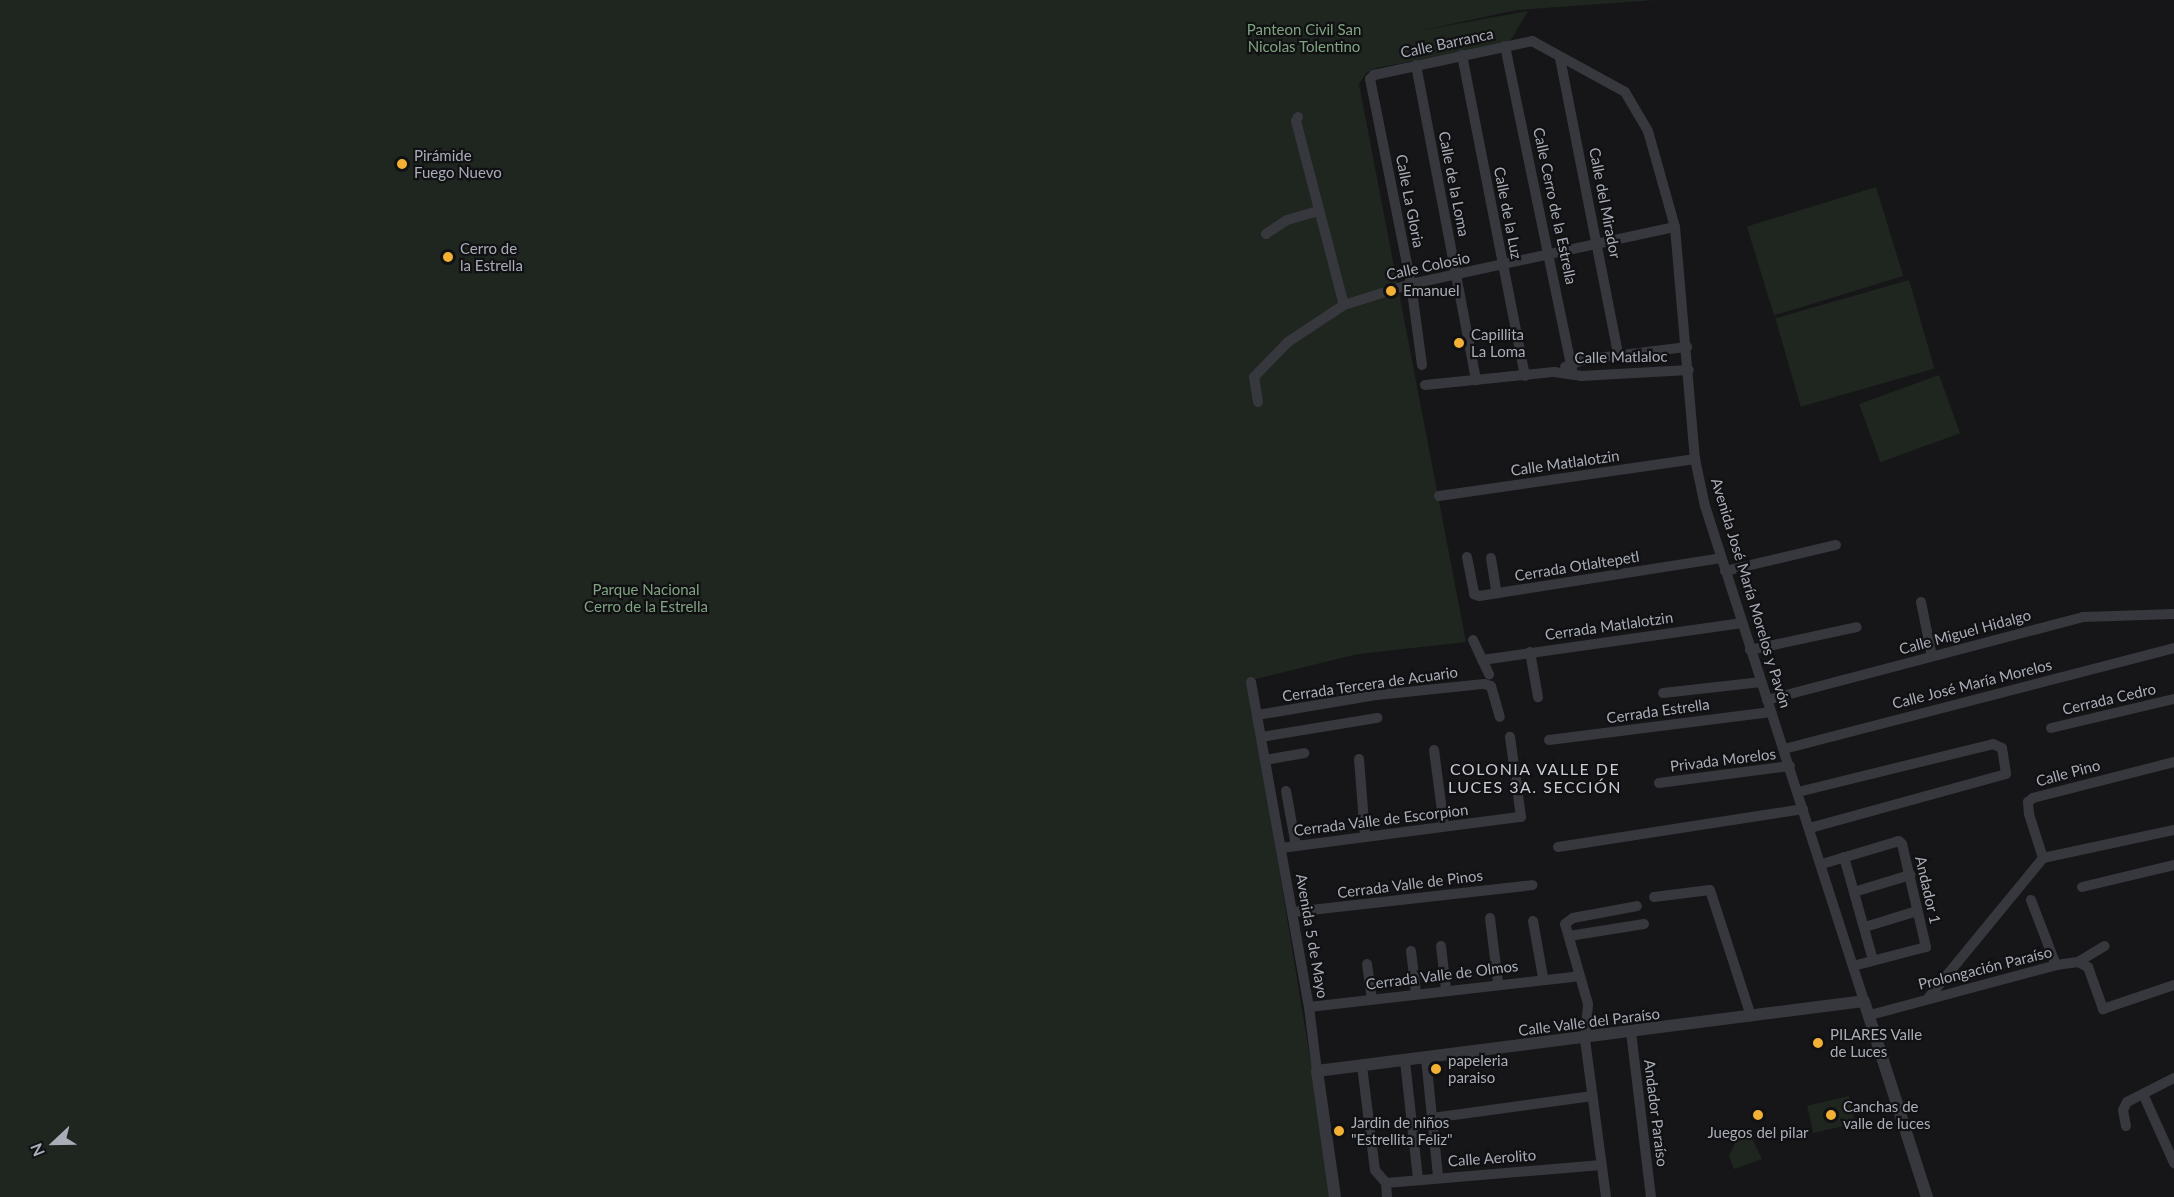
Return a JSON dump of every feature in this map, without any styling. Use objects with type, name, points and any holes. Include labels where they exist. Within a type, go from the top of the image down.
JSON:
[{"type":"street","name":"Calle Barranca","points":[[1370,79],[1374,75],[1416,65],[1532,41]]},
{"type":"street","name":"Avenida José María Morelos y Pavón","points":[[1532,41],[1625,92],[1637,108],[1654,148],[1675,227],[1695,459],[1725,571],[1822,864],[1927,1197]]},
{"type":"street","name":"Calle Cerro de la Estrella","points":[[1505,46],[1551,256],[1572,369]]},
{"type":"street","name":"Calle de la Luz","points":[[1462,55],[1525,376]]},
{"type":"street","name":"Calle del Mirador","points":[[1560,58],[1599,245],[1618,355]]},
{"type":"street","name":"Calle de la Loma","points":[[1416,65],[1476,380]]},
{"type":"street","name":"Calle La Gloria","points":[[1370,79],[1412,284],[1422,365]]},
{"type":"street","points":[[1298,117],[1296,121],[1344,305]]},
{"type":"street","points":[[1266,234],[1287,220],[1319,211]]},
{"type":"street","name":"Calle Colosio","points":[[1258,402],[1254,377],[1288,342],[1344,305],[1412,284],[1551,256],[1675,227]]},
{"type":"street","name":"Calle Matlaloc","points":[[1425,385],[1554,372],[1618,355],[1687,347]]},
{"type":"street","name":"Calle Matlaloc","points":[[1572,369],[1689,370]]},
{"type":"street","name":"Calle Matlalotzin","points":[[1439,496],[1695,459]]},
{"type":"street","points":[[1725,571],[1836,545]]},
{"type":"street","name":"Cerrada Otlaltepetl","points":[[1467,557],[1474,594],[1497,594],[1721,558]]},
{"type":"street","points":[[1491,558],[1497,594]]},
{"type":"street","points":[[1921,602],[1932,656]]},
{"type":"street","name":"Calle Miguel Hidalgo","points":[[1767,700],[2083,617],[2174,614]]},
{"type":"street","name":"Cerrada Matlalotzin","points":[[1482,660],[1742,623]]},
{"type":"street","points":[[1750,650],[1857,627]]},
{"type":"street","points":[[1473,640],[1489,675]]},
{"type":"street","name":"Calle José María Morelos","points":[[1784,749],[2170,649]]},
{"type":"street","points":[[1530,652],[1538,697]]},
{"type":"street","name":"Avenida 5 de Mayo","points":[[1251,682],[1309,1007],[1335,1197]]},
{"type":"street","points":[[1663,693],[1761,682]]},
{"type":"street","name":"Cerrada Tercera de Acuario","points":[[1257,715],[1377,695],[1484,684],[1491,686],[1500,717]]},
{"type":"street","name":"Cerrada Cedro","points":[[2051,728],[2174,699]]},
{"type":"street","name":"Cerrada Estrella","points":[[1549,740],[1771,712]]},
{"type":"street","points":[[1261,737],[1377,718]]},
{"type":"street","name":"Cerrada Valle de Escorpion","points":[[1281,848],[1521,817],[1510,737]]},
{"type":"street","points":[[1798,792],[1993,744],[2002,748],[2006,774],[1810,828]]},
{"type":"street","points":[[1434,750],[1444,826]]},
{"type":"street","points":[[1265,760],[1304,753]]},
{"type":"street","points":[[1359,759],[1365,836]]},
{"type":"street","name":"Calle Pino","points":[[2043,858],[2029,814],[2028,802],[2033,798],[2174,762]]},
{"type":"street","name":"Privada Morelos","points":[[1659,783],[1790,766]]},
{"type":"street","points":[[1287,790],[1296,846]]},
{"type":"street","points":[[1558,847],[1803,809]]},
{"type":"street","points":[[1929,997],[2043,858],[2174,830]]},
{"type":"street","name":"Andador 1","points":[[1844,857],[1899,841],[1910,875],[1926,946],[1874,960]]},
{"type":"street","points":[[1822,864],[1844,857],[1874,960],[1853,966]]},
{"type":"street","points":[[2082,887],[2174,865]]},
{"type":"street","points":[[1854,892],[1910,875]]},
{"type":"street","name":"Cerrada Valle de Pinos","points":[[1293,912],[1532,885]]},
{"type":"street","points":[[1654,897],[1710,890],[1751,1016]]},
{"type":"street","points":[[2031,900],[2056,965]]},
{"type":"street","points":[[1606,1197],[1586,1039],[1588,1004],[1566,919],[1637,906]]},
{"type":"street","points":[[1865,927],[1917,911]]},
{"type":"street","points":[[1490,918],[1498,982]]},
{"type":"street","points":[[1533,921],[1543,977]]},
{"type":"street","points":[[1569,936],[1644,924]]},
{"type":"street","points":[[1441,946],[1446,989]]},
{"type":"street","name":"Prolongación Paraíso","points":[[1870,1015],[1929,997],[2056,965],[2078,962],[2105,946]]},
{"type":"street","points":[[1411,951],[1416,993]]},
{"type":"street","points":[[2078,962],[2088,968],[2103,1009],[2174,985]]},
{"type":"street","points":[[1367,964],[1372,999]]},
{"type":"street","name":"Cerrada Valle de Olmos","points":[[1309,1007],[1498,982],[1579,976]]},
{"type":"street","name":"Calle Valle del Paraíso","points":[[1317,1071],[1586,1039],[1864,1001]]},
{"type":"street","name":"Andador Paraíso","points":[[1631,1032],[1651,1197]]},
{"type":"street","points":[[1426,1058],[1438,1177]]},
{"type":"street","points":[[1406,1061],[1418,1179]]},
{"type":"street","points":[[1362,1066],[1375,1170],[1386,1184],[1387,1197]]},
{"type":"street","points":[[2126,1126],[2123,1110],[2127,1102],[2174,1078]]},
{"type":"street","points":[[2143,1094],[2174,1163]]},
{"type":"street","points":[[1432,1118],[1592,1096]]},
{"type":"street","name":"Calle Aerolito","points":[[1386,1184],[1438,1177],[1601,1165]]},
{"type":"green space","name":"Parque Nacional Cerro de la Estrella","points":[[0,0],[1655,0],[1517,10],[1419,31],[1528,11],[1509,43],[1376,68],[1366,73],[1359,84],[1466,642],[1358,654],[1248,681],[1333,1197],[0,1197]]},
{"type":"green space","points":[[1876,187],[1903,276],[1774,315],[1747,226]]},
{"type":"green space","points":[[1909,280],[1934,368],[1801,407],[1775,318]]},
{"type":"green space","points":[[1939,375],[1960,433],[1880,462],[1859,404]]},
{"type":"green space","name":"Canchas de valle de luces","points":[[1849,1096],[1855,1123],[1813,1133],[1807,1106]]},
{"type":"green space","points":[[1748,1130],[1762,1159],[1734,1169],[1729,1156],[1739,1134]]},
{"type":"place","name":"Pirámide Fuego Nuevo","points":[[402,164]]},
{"type":"place","name":"Cerro de la Estrella","points":[[448,257]]},
{"type":"place","name":"Emanuel","points":[[1391,291]]},
{"type":"place","name":"Capillita La Loma","points":[[1459,343]]},
{"type":"place","name":"PILARES Valle de Luces","points":[[1818,1043]]},
{"type":"place","name":"papeleria paraiso","points":[[1436,1069]]},
{"type":"place","name":"Juegos del pilar","points":[[1758,1115]]},
{"type":"place","name":"Canchas de valle de luces","points":[[1831,1115]]},
{"type":"place","name":"Jardin de niños \"Estrellita Feliz\"","points":[[1339,1131]]},
{"type":"district","name":"COLONIA VALLE DE LUCES 3A. SECCIÓN","points":[[1535,778]]},
{"type":"park label","name":"Panteon Civil San Nicolas Tolentino","points":[[1304,38]]}]
